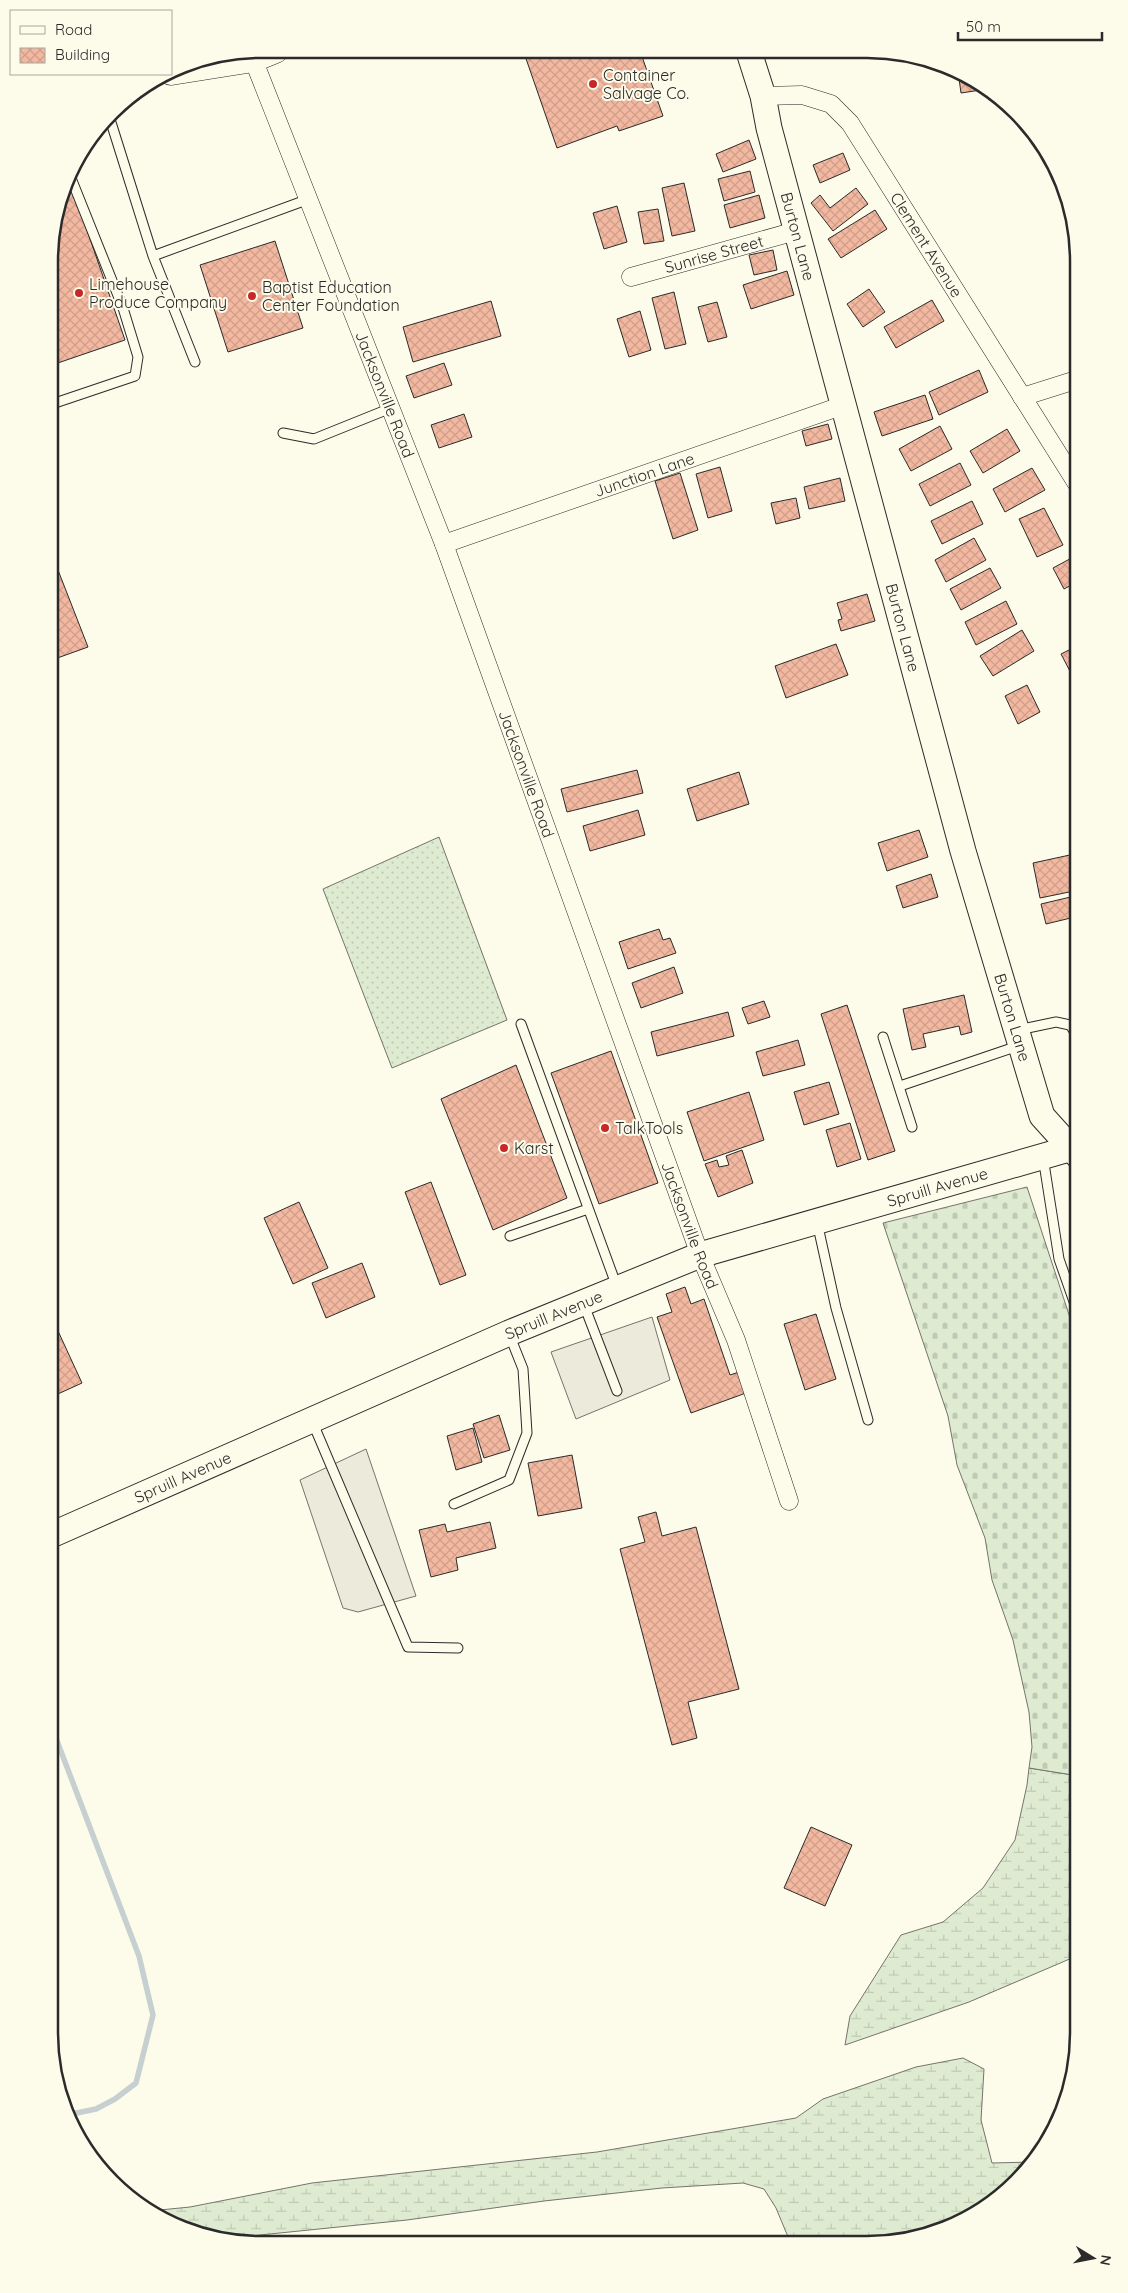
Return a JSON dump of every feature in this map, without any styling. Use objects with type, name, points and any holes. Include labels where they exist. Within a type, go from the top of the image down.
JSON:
[{"type":"street","name":"Jacksonville Road","points":[[262,58],[309,199],[444,544],[700,1255],[736,1340],[790,1501]]},
{"type":"street","points":[[751,58],[763,96]]},
{"type":"street","name":"Clement Avenue","points":[[763,96],[802,95],[831,104],[850,123],[1070,473]]},
{"type":"street","name":"Burton Lane","points":[[763,96],[769,128],[796,231],[963,851],[1042,1116],[1070,1145]]},
{"type":"street","name":"Sunrise Street","points":[[631,277],[796,231]]},
{"type":"street","points":[[1022,397],[1070,382]]},
{"type":"street","name":"Junction Lane","points":[[444,544],[844,405]]},
{"type":"street","name":"Spruill Avenue","points":[[58,1532],[583,1302],[700,1255],[1043,1156],[1070,1152]]},
{"type":"lane","points":[[111,123],[153,256],[195,362]]},
{"type":"lane","points":[[58,402],[135,376],[138,357],[120,299],[73,182]]},
{"type":"lane","points":[[153,256],[309,199]]},
{"type":"lane","points":[[283,433],[314,439],[391,408]]},
{"type":"lane","points":[[900,1086],[1056,1022],[1070,1025]]},
{"type":"lane","points":[[521,1024],[617,1288]]},
{"type":"lane","points":[[883,1037],[912,1127]]},
{"type":"lane","points":[[1043,1156],[1059,1259],[1070,1290]]},
{"type":"lane","points":[[510,1236],[588,1209]]},
{"type":"lane","points":[[817,1222],[836,1308],[868,1420]]},
{"type":"lane","points":[[583,1302],[617,1391]]},
{"type":"lane","points":[[454,1504],[509,1480],[528,1433],[523,1369],[509,1334]]},
{"type":"lane","points":[[312,1421],[408,1647],[458,1648]]},
{"type":"green space","points":[[439,837],[507,1020],[392,1068],[323,889]]},
{"type":"green space","points":[[1027,1187],[1070,1318],[1070,1775],[1029,1768],[1032,1747],[1029,1712],[1013,1640],[992,1580],[985,1538],[957,1465],[948,1416],[883,1223]]},
{"type":"green space","points":[[1029,1768],[1070,1775],[1070,1959],[969,2002],[845,2045],[850,2016],[901,1935],[943,1922],[983,1888],[1015,1840]]},
{"type":"green space","points":[[963,2058],[984,2069],[981,2120],[992,2163],[1023,2162],[991,2194],[958,2215],[933,2225],[907,2232],[868,2236],[788,2236],[776,2208],[764,2189],[743,2183],[662,2188],[544,2201],[407,2220],[255,2236],[208,2229],[170,2215],[162,2210],[190,2207],[312,2183],[597,2152],[796,2118],[823,2099],[916,2067]]},
{"type":"shaded area","points":[[652,1317],[670,1380],[576,1419],[551,1352]]},
{"type":"shaded area","points":[[366,1449],[416,1596],[358,1612],[343,1608],[300,1480]]},
{"type":"building","name":"Container Salvage Co.","points":[[526,58],[642,58],[663,116],[619,131],[617,126],[557,148]]},
{"type":"building","points":[[959,79],[978,91],[961,93]]},
{"type":"building","points":[[749,140],[756,159],[723,172],[716,154]]},
{"type":"building","points":[[843,153],[850,170],[820,183],[813,165]]},
{"type":"building","points":[[750,171],[755,192],[724,201],[718,179]]},
{"type":"building","points":[[684,183],[695,231],[672,236],[662,188]]},
{"type":"building","name":"Limehouse Produce Company","points":[[72,186],[125,340],[58,363],[59,234],[64,208]]},
{"type":"building","points":[[856,188],[868,204],[833,231],[811,203],[820,195],[830,208]]},
{"type":"building","points":[[759,195],[765,218],[730,228],[724,205]]},
{"type":"building","points":[[617,206],[627,242],[604,249],[593,213]]},
{"type":"building","points":[[658,209],[664,241],[644,244],[638,212]]},
{"type":"building","points":[[875,210],[887,229],[841,258],[828,239]]},
{"type":"building","name":"Baptist Education Center Foundation","points":[[275,241],[303,328],[228,352],[200,265]]},
{"type":"building","points":[[773,250],[777,270],[754,275],[749,255]]},
{"type":"building","points":[[787,271],[794,295],[751,309],[743,285]]},
{"type":"building","points":[[869,289],[885,312],[863,327],[847,304]]},
{"type":"building","points":[[674,292],[686,344],[665,349],[652,298]]},
{"type":"building","points":[[932,300],[944,321],[896,348],[884,327]]},
{"type":"building","points":[[491,301],[501,336],[413,362],[403,327]]},
{"type":"building","points":[[717,302],[727,337],[708,342],[698,307]]},
{"type":"building","points":[[640,311],[651,350],[629,357],[617,319]]},
{"type":"building","points":[[444,363],[452,385],[414,398],[406,376]]},
{"type":"building","points":[[979,370],[988,392],[939,415],[929,392]]},
{"type":"building","points":[[925,395],[933,419],[882,436],[874,412]]},
{"type":"building","points":[[464,414],[472,437],[439,448],[431,425]]},
{"type":"building","points":[[828,424],[832,439],[806,446],[802,431]]},
{"type":"building","points":[[940,426],[952,449],[911,471],[899,449]]},
{"type":"building","points":[[1007,429],[1020,451],[983,473],[970,451]]},
{"type":"building","points":[[960,463],[971,485],[930,506],[919,484]]},
{"type":"building","points":[[720,467],[732,511],[708,518],[696,474]]},
{"type":"building","points":[[1032,468],[1045,490],[1005,512],[993,489]]},
{"type":"building","points":[[680,473],[698,530],[673,539],[655,481]]},
{"type":"building","points":[[840,478],[845,501],[809,509],[804,487]]},
{"type":"building","points":[[796,498],[800,518],[776,524],[771,503]]},
{"type":"building","points":[[972,501],[983,524],[942,544],[931,521]]},
{"type":"building","points":[[1044,508],[1063,545],[1037,557],[1019,519]]},
{"type":"building","points":[[974,538],[986,560],[946,582],[935,560]]},
{"type":"building","points":[[1070,559],[1070,586],[1064,589],[1053,568]]},
{"type":"building","points":[[990,568],[1001,588],[961,610],[950,589]]},
{"type":"building","points":[[58,570],[88,647],[58,658]]},
{"type":"building","points":[[867,594],[875,621],[841,631],[838,620],[842,619],[837,603]]},
{"type":"building","points":[[1006,601],[1017,624],[976,645],[965,622]]},
{"type":"building","points":[[1022,630],[1034,651],[993,676],[980,656]]},
{"type":"building","points":[[836,644],[848,675],[786,698],[775,666]]},
{"type":"building","points":[[1070,650],[1070,671],[1061,654]]},
{"type":"building","points":[[1027,685],[1040,712],[1018,724],[1005,696]]},
{"type":"building","points":[[637,770],[643,793],[567,812],[561,789]]},
{"type":"building","points":[[739,772],[749,804],[697,821],[687,789]]},
{"type":"building","points":[[638,810],[645,835],[590,851],[583,826]]},
{"type":"building","points":[[919,830],[928,857],[887,871],[878,843]]},
{"type":"building","points":[[1070,855],[1070,892],[1040,898],[1033,863]]},
{"type":"building","points":[[931,874],[938,897],[903,908],[896,886]]},
{"type":"building","points":[[1070,897],[1070,918],[1046,924],[1041,904]]},
{"type":"building","points":[[659,929],[663,940],[670,938],[676,953],[628,969],[619,942]]},
{"type":"building","points":[[674,967],[683,993],[641,1008],[632,983]]},
{"type":"building","points":[[964,995],[972,1032],[961,1035],[959,1026],[923,1034],[926,1047],[912,1050],[903,1009]]},
{"type":"building","points":[[764,1001],[770,1017],[748,1024],[742,1008]]},
{"type":"building","points":[[847,1005],[895,1151],[868,1160],[821,1014]]},
{"type":"building","points":[[728,1012],[734,1036],[657,1056],[651,1032]]},
{"type":"building","points":[[798,1040],[805,1065],[763,1076],[756,1052]]},
{"type":"building","name":"TalkTools","points":[[611,1051],[658,1183],[599,1204],[551,1073]]},
{"type":"building","name":"Karst","points":[[516,1065],[567,1198],[493,1230],[441,1099]]},
{"type":"building","points":[[829,1082],[839,1114],[804,1125],[794,1092]]},
{"type":"building","points":[[749,1092],[764,1140],[704,1161],[687,1112]]},
{"type":"building","points":[[850,1123],[861,1159],[837,1167],[826,1130]]},
{"type":"building","points":[[742,1150],[753,1183],[718,1197],[705,1164],[717,1160],[719,1167],[729,1165],[726,1156]]},
{"type":"building","points":[[431,1182],[466,1275],[440,1285],[405,1192]]},
{"type":"building","points":[[299,1202],[328,1268],[293,1284],[264,1218]]},
{"type":"building","points":[[362,1263],[375,1297],[326,1318],[312,1283]]},
{"type":"building","points":[[685,1287],[691,1304],[704,1299],[730,1375],[739,1372],[746,1393],[691,1413],[657,1317],[672,1312],[666,1294]]},
{"type":"building","points":[[816,1314],[836,1379],[805,1390],[784,1324]]},
{"type":"building","points":[[58,1331],[82,1383],[58,1394]]},
{"type":"building","points":[[499,1415],[510,1450],[484,1458],[473,1424]]},
{"type":"building","points":[[473,1428],[482,1462],[456,1470],[447,1436]]},
{"type":"building","points":[[572,1455],[582,1508],[538,1516],[528,1463]]},
{"type":"building","points":[[656,1512],[662,1536],[696,1527],[739,1689],[688,1702],[697,1738],[672,1745],[620,1549],[645,1542],[638,1517]]},
{"type":"building","points":[[490,1522],[496,1548],[456,1558],[458,1570],[431,1577],[419,1530],[445,1524],[447,1532]]},
{"type":"building","points":[[811,1827],[852,1845],[825,1906],[784,1888]]},
{"type":"waterway","points":[[58,1744],[139,1956],[153,2015],[136,2083],[115,2099],[96,2109],[74,2113]]},
{"type":"place","name":"Container Salvage Co.","points":[[593,84]]},
{"type":"place","name":"Limehouse Produce Company","points":[[79,293]]},
{"type":"place","name":"Baptist Education Center Foundation","points":[[252,296]]},
{"type":"place","name":"TalkTools","points":[[605,1128]]},
{"type":"place","name":"Karst","points":[[504,1148]]}]
